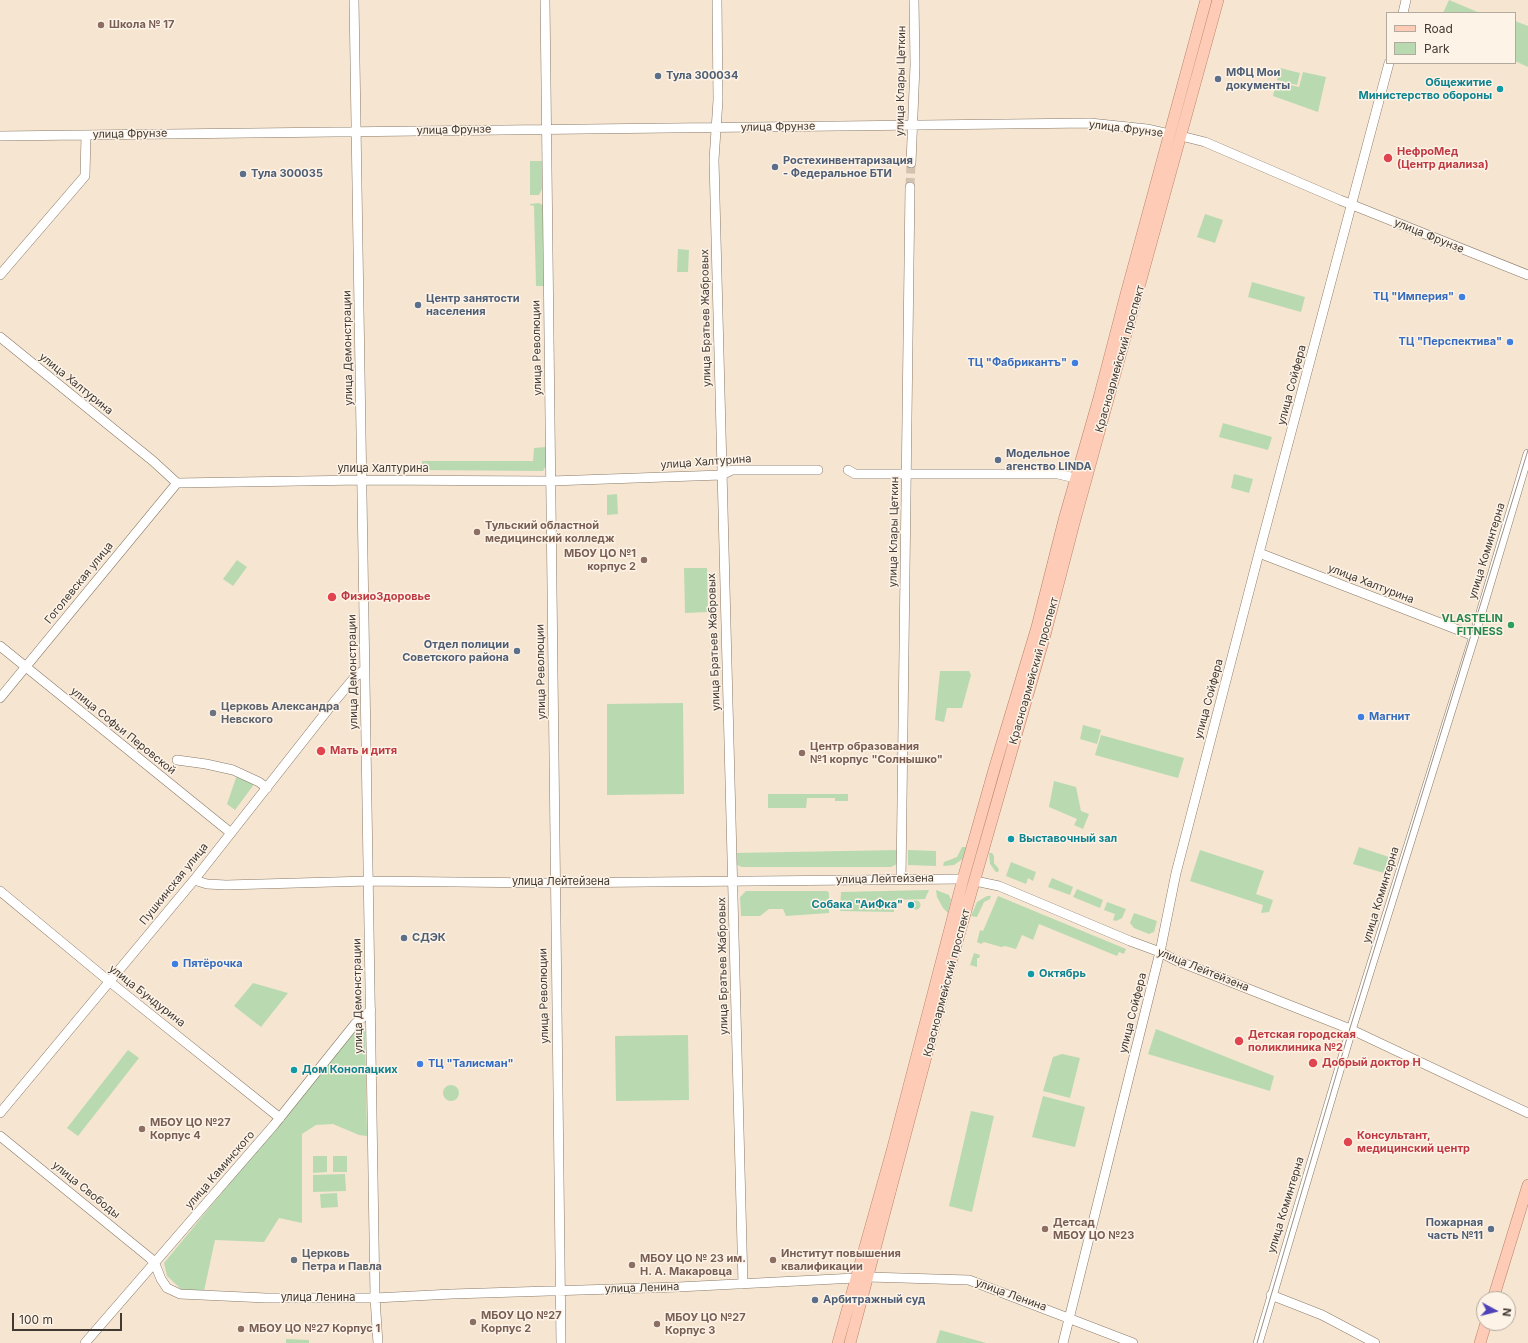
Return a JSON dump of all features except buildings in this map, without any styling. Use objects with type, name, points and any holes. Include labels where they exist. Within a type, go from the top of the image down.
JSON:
[{"type":"main road","name":"Красноармейский проспект","points":[[838,1343],[892,1151],[963,879],[1037,627],[1075,478],[1099,398],[1206,0]]},
{"type":"main road","name":"Красноармейский проспект","points":[[850,1343],[950,966],[1046,631],[1074,523],[1218,0]]},
{"type":"main road","name":"улица Фрунзе","points":[[1169,134],[1181,136]]},
{"type":"main road","name":"улица Лейтейзена","points":[[963,879],[975,881]]},
{"type":"main road","points":[[1495,1291],[1528,1184]]},
{"type":"main road","name":"улица Ленина","points":[[856,1278],[868,1277]]},
{"type":"main road","points":[[1480,1343],[1484,1331]]},
{"type":"street","name":"улица Демонстрации","points":[[354,0],[375,1298],[378,1343]]},
{"type":"street","name":"улица Революции","points":[[545,0],[561,1343]]},
{"type":"street","name":"улица Братьев Жабровых","points":[[717,0],[718,100],[713,156],[733,880],[742,1284]]},
{"type":"street","name":"улица Клары Цеткин","points":[[911,163],[915,65],[914,0]]},
{"type":"street","points":[[1403,12],[1406,0]]},
{"type":"street","name":"улица Сойфера","points":[[1063,1343],[1160,952],[1165,921],[1176,873],[1259,553],[1353,205],[1389,64]]},
{"type":"street","name":"улица Фрунзе","points":[[0,136],[1090,123],[1147,129],[1169,134]]},
{"type":"street","points":[[0,275],[85,176],[86,135]]},
{"type":"street","name":"улица Фрунзе","points":[[1181,136],[1205,142],[1353,205],[1526,275]]},
{"type":"street","name":"улица Клары Цеткин","points":[[901,879],[910,187]]},
{"type":"street","name":"улица Халтурина","points":[[0,337],[153,461],[177,484],[362,480],[551,482],[722,475],[732,470],[818,470]]},
{"type":"street","name":"улица Коминтерна","points":[[1258,1343],[1351,1030],[1474,636],[1528,454]]},
{"type":"street","points":[[848,470],[855,474],[1058,474],[1075,478]]},
{"type":"street","name":"Гоголевская улица","points":[[0,698],[177,484]]},
{"type":"street","name":"улица Халтурина","points":[[1259,553],[1474,636]]},
{"type":"street","name":"улица Софьи Перовской","points":[[0,646],[231,833]]},
{"type":"street","name":"Пушкинская улица","points":[[0,1113],[194,880],[338,697],[355,677],[365,669]]},
{"type":"street","points":[[176,760],[206,764],[233,770],[259,782],[267,788]]},
{"type":"street","name":"улица Лейтейзена","points":[[194,880],[207,884],[226,885],[368,881],[555,882],[963,879]]},
{"type":"street","name":"улица Лейтейзена","points":[[975,881],[999,886],[1130,941],[1160,952],[1175,960],[1351,1030],[1528,1113]]},
{"type":"street","name":"улица Бундурина","points":[[0,891],[110,982],[280,1118]]},
{"type":"street","name":"улица Каминского","points":[[85,1343],[280,1118],[355,1024],[371,1010]]},
{"type":"street","name":"улица Свободы","points":[[0,1136],[146,1255],[155,1264]]},
{"type":"street","name":"улица Ленина","points":[[155,1264],[161,1279],[167,1288],[180,1294],[266,1298],[375,1298],[742,1284],[856,1278]]},
{"type":"street","name":"улица Ленина","points":[[868,1277],[969,1280],[1133,1343]]},
{"type":"street","points":[[1272,1295],[1322,1315],[1375,1343]]},
{"type":"green space","points":[[1449,0],[1478,12],[1443,12]]},
{"type":"green space","points":[[1516,21],[1528,26],[1528,67],[1516,61]]},
{"type":"green space","points":[[1280,68],[1300,73],[1297,85],[1277,80]]},
{"type":"green space","points":[[1303,72],[1326,77],[1318,112],[1273,96],[1276,82],[1299,87]]},
{"type":"green space","points":[[530,161],[542,161],[542,189],[539,195],[530,195]]},
{"type":"green space","points":[[539,203],[543,205],[544,286],[536,286],[534,206],[530,205]]},
{"type":"green space","points":[[1205,214],[1223,220],[1215,243],[1197,237]]},
{"type":"green space","points":[[678,249],[689,250],[688,272],[677,272]]},
{"type":"green space","points":[[1252,282],[1305,297],[1301,312],[1248,297]]},
{"type":"green space","points":[[1223,423],[1272,437],[1268,450],[1219,437]]},
{"type":"green space","points":[[546,447],[546,466],[543,471],[422,470],[422,461],[533,461],[534,448]]},
{"type":"green space","points":[[1234,474],[1253,479],[1249,493],[1231,488]]},
{"type":"green space","points":[[617,494],[618,514],[607,515],[607,495]]},
{"type":"green space","points":[[237,560],[247,567],[233,586],[223,579]]},
{"type":"green space","points":[[684,568],[707,568],[708,612],[685,613]]},
{"type":"green space","points":[[940,671],[969,671],[971,675],[962,708],[947,708],[944,722],[935,720]]},
{"type":"green space","points":[[683,703],[684,794],[607,795],[607,704]]},
{"type":"green space","points":[[1083,725],[1101,730],[1097,744],[1080,739]]},
{"type":"green space","points":[[1101,735],[1184,758],[1178,778],[1095,755]]},
{"type":"green space","points":[[237,775],[255,783],[235,810],[227,804]]},
{"type":"green space","points":[[1054,781],[1076,787],[1081,811],[1089,814],[1083,829],[1074,825],[1077,819],[1049,807]]},
{"type":"green space","points":[[768,794],[848,794],[848,801],[835,801],[835,798],[807,798],[806,808],[768,808]]},
{"type":"green space","points":[[962,847],[968,847],[964,858],[954,865],[943,866],[944,862],[957,857]]},
{"type":"green space","points":[[1359,847],[1389,857],[1384,873],[1353,864]]},
{"type":"green space","points":[[899,850],[897,864],[891,867],[742,867],[737,865],[735,853]]},
{"type":"green space","points":[[908,850],[936,851],[936,866],[908,865]]},
{"type":"green space","points":[[1200,850],[1264,871],[1256,894],[1273,900],[1269,912],[1261,913],[1263,905],[1190,881]]},
{"type":"green space","points":[[989,853],[992,853],[994,856],[994,863],[999,869],[998,872],[996,872],[990,864]]},
{"type":"green space","points":[[1011,862],[1036,872],[1033,881],[1028,878],[1026,884],[1006,876]]},
{"type":"green space","points":[[1052,878],[1073,887],[1070,895],[1048,887]]},
{"type":"green space","points":[[1077,889],[1103,900],[1100,908],[1073,897]]},
{"type":"green space","points":[[929,890],[925,899],[895,900],[894,912],[840,911],[841,892]]},
{"type":"green space","points":[[936,890],[949,895],[951,900],[948,913],[943,908],[937,897]]},
{"type":"green space","points":[[746,891],[827,891],[829,893],[829,913],[786,916],[783,909],[769,909],[760,916],[741,916],[740,897]]},
{"type":"green space","points":[[987,896],[991,896],[990,899],[984,902],[977,917],[971,916],[977,902]]},
{"type":"green space","points":[[998,896],[1126,949],[1124,954],[1119,952],[1117,956],[1039,924],[1033,940],[1022,935],[1016,949],[1005,946],[1001,947],[984,942],[981,944],[977,942],[980,930],[983,931]]},
{"type":"green space","points":[[914,901],[918,901],[920,905],[918,909],[914,909],[912,907],[912,903]]},
{"type":"green space","points":[[1107,902],[1126,909],[1122,918],[1116,921],[1113,920],[1115,914],[1104,910]]},
{"type":"green space","points":[[1134,913],[1157,921],[1154,932],[1149,934],[1134,928],[1130,923]]},
{"type":"green space","points":[[974,953],[980,955],[979,958],[977,958],[977,967],[970,965]]},
{"type":"green space","points":[[253,983],[288,993],[261,1027],[234,1006]]},
{"type":"green space","points":[[1156,1029],[1274,1076],[1270,1091],[1148,1054]]},
{"type":"green space","points":[[356,1030],[365,1030],[367,1136],[359,1135],[333,1124],[316,1125],[302,1134],[302,1223],[279,1218],[264,1242],[215,1240],[204,1291],[182,1290],[167,1276],[164,1263]]},
{"type":"green space","points":[[688,1035],[689,1100],[616,1101],[615,1036]]},
{"type":"green space","points":[[128,1050],[139,1058],[78,1136],[67,1128]]},
{"type":"green space","points":[[1062,1054],[1080,1058],[1070,1098],[1043,1091],[1053,1057]]},
{"type":"green space","points":[[451,1085],[458,1090],[459,1093],[454,1100],[451,1101],[444,1096],[443,1093],[448,1086]]},
{"type":"green space","points":[[1043,1096],[1085,1107],[1075,1147],[1032,1137]]},
{"type":"green space","points":[[971,1111],[994,1116],[972,1212],[949,1206]]},
{"type":"green space","points":[[313,1156],[327,1156],[327,1172],[313,1173]]},
{"type":"green space","points":[[333,1156],[347,1156],[347,1172],[333,1172]]},
{"type":"green space","points":[[345,1174],[346,1191],[313,1192],[313,1175]]},
{"type":"green space","points":[[337,1193],[338,1207],[321,1208],[320,1194]]},
{"type":"green space","points":[[940,1330],[986,1343],[936,1343]]},
{"type":"green space","points":[[286,1339],[309,1340],[309,1343],[286,1343]]},
{"type":"tunnel","points":[[910,187],[911,163]]},
{"type":"tram line","points":[[1257,1343],[1350,1028],[1528,450]]},
{"type":"place","name":"Школа № 17","points":[[101,25]]},
{"type":"place","name":"Тула 300034","points":[[658,76]]},
{"type":"place","name":"МФЦ Мои документы","points":[[1218,79]]},
{"type":"place","name":"Общежитие Министерство обороны","points":[[1500,89]]},
{"type":"place","name":"НефроМед (Центр диализа)","points":[[1388,158]]},
{"type":"place","name":"Ростехинвентаризация - Федеральное БТИ","points":[[775,167]]},
{"type":"place","name":"Тула 300035","points":[[243,174]]},
{"type":"place","name":"ТЦ \"Империя\"","points":[[1462,297]]},
{"type":"place","name":"Центр занятости населения","points":[[418,305]]},
{"type":"place","name":"ТЦ \"Перспектива\"","points":[[1510,342]]},
{"type":"place","name":"ТЦ \"Фабрикантъ\"","points":[[1075,363]]},
{"type":"place","name":"Модельное агенство LINDA","points":[[998,460]]},
{"type":"place","name":"Тульский областной медицинский колледж","points":[[477,532]]},
{"type":"place","name":"МБОУ ЦО №1 корпус 2","points":[[644,560]]},
{"type":"place","name":"ФизиоЗдоровье","points":[[332,597]]},
{"type":"place","name":"VLASTELIN FITNESS","points":[[1511,625]]},
{"type":"place","name":"Отдел полиции Советского района","points":[[517,651]]},
{"type":"place","name":"Церковь Александра Невского","points":[[213,713]]},
{"type":"place","name":"Магнит","points":[[1361,717]]},
{"type":"place","name":"Мать и дитя","points":[[321,751]]},
{"type":"place","name":"Центр образования №1 корпус \"Солнышко\"","points":[[802,753]]},
{"type":"place","name":"Выставочный зал","points":[[1011,839]]},
{"type":"place","name":"Собака \"АиФка\"","points":[[911,905]]},
{"type":"place","name":"СДЭК","points":[[404,938]]},
{"type":"place","name":"Пятёрочка","points":[[175,964]]},
{"type":"place","name":"Октябрь","points":[[1031,974]]},
{"type":"place","name":"Детская городская поликлиника №2","points":[[1239,1041]]},
{"type":"place","name":"Добрый доктор Н","points":[[1313,1063]]},
{"type":"place","name":"ТЦ \"Талисман\"","points":[[420,1064]]},
{"type":"place","name":"Дом Конопацких","points":[[294,1070]]},
{"type":"place","name":"МБОУ ЦО №27 Корпус 4","points":[[142,1129]]},
{"type":"place","name":"Консультант, медицинский центр","points":[[1348,1142]]},
{"type":"place","name":"Детсад МБОУ ЦО №23","points":[[1045,1229]]},
{"type":"place","name":"Пожарная часть №11","points":[[1491,1229]]},
{"type":"place","name":"Церковь Петра и Павла","points":[[294,1260]]},
{"type":"place","name":"Институт повышения квалификации","points":[[773,1260]]},
{"type":"place","name":"МБОУ ЦО № 23 им. Н. А. Макаровца","points":[[632,1265]]},
{"type":"place","name":"Арбитражный суд","points":[[815,1300]]},
{"type":"place","name":"МБОУ ЦО №27 Корпус 2","points":[[473,1322]]},
{"type":"place","name":"МБОУ ЦО №27 Корпус 3","points":[[657,1324]]},
{"type":"place","name":"МБОУ ЦО №27 Корпус 1","points":[[241,1329]]}]
